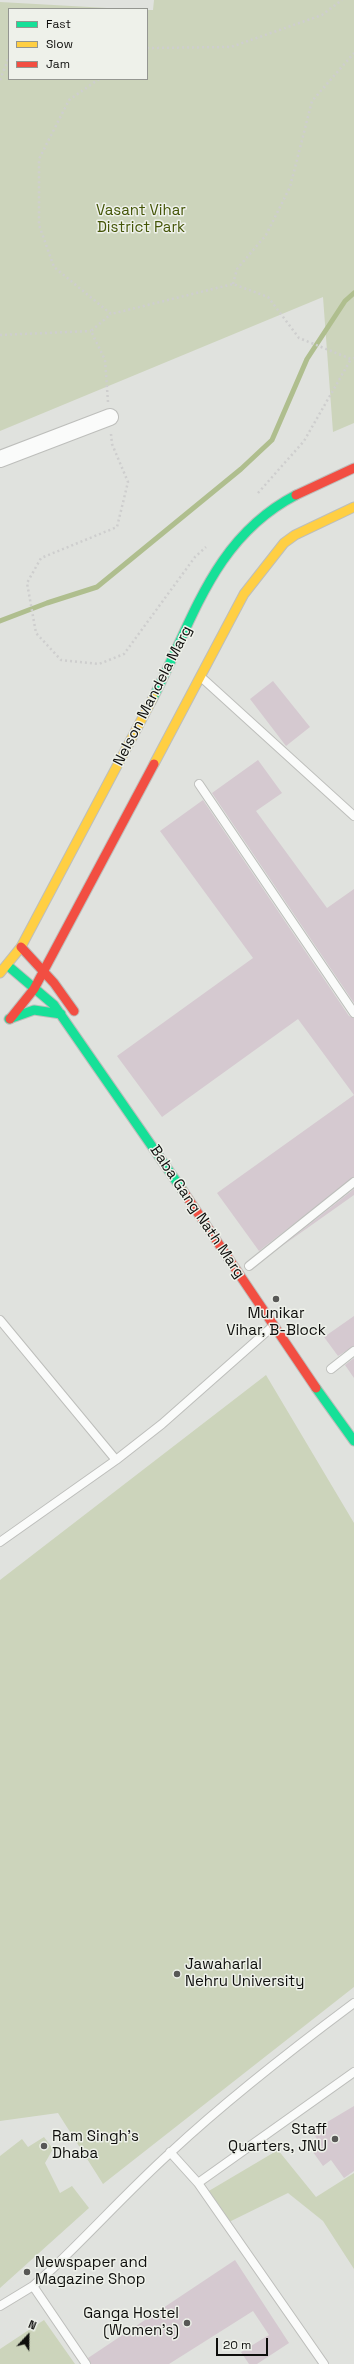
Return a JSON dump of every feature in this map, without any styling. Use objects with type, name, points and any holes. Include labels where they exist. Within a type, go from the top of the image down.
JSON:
[{"type":"main road","name":"Nelson Mandela Marg","points":[[0,973],[21,948],[166,673],[219,567],[240,536],[260,517],[280,503],[354,468]]},
{"type":"main road","points":[[10,1019],[34,988],[244,594],[284,543],[295,535],[354,507]]},
{"type":"main road","points":[[21,948],[43,971],[78,1016]]},
{"type":"main road","name":"Baba Gang Nath Marg","points":[[7,965],[54,1005],[329,1408],[352,1433]]},
{"type":"main road","points":[[0,1026],[28,1010],[39,1009],[60,1014]]},
{"type":"street","points":[[0,459],[110,417]]},
{"type":"lane","points":[[201,676],[354,816]]},
{"type":"lane","points":[[199,784],[354,1014]]},
{"type":"lane","points":[[249,1266],[354,1182]]},
{"type":"lane","points":[[0,1320],[116,1460]]},
{"type":"lane","points":[[0,1542],[116,1460],[162,1424],[274,1326]]},
{"type":"lane","points":[[331,1369],[354,1352]]},
{"type":"lane","points":[[0,2306],[32,2286],[72,2250],[170,2152],[253,2079],[354,2002]]},
{"type":"lane","points":[[198,2183],[354,2072]]},
{"type":"lane","points":[[170,2152],[198,2183],[324,2364]]},
{"type":"lane","points":[[32,2286],[86,2364]]},
{"type":"path","points":[[148,48],[231,47],[322,15],[342,0]]},
{"type":"path","points":[[233,284],[237,269],[266,235],[290,187],[312,101],[354,53]]},
{"type":"path","points":[[0,80],[8,60]]},
{"type":"path","points":[[98,80],[69,100],[40,159],[38,225],[54,267],[111,314]]},
{"type":"path","points":[[0,335],[91,331],[111,314],[233,284],[268,297],[299,338],[352,359],[304,441],[253,499]]},
{"type":"path","points":[[91,331],[105,360],[112,444],[128,482],[117,527],[41,558],[28,583],[36,633],[61,660],[100,664],[124,654],[195,557],[211,541]]},
{"type":"green space","name":"Vasant Vihar District Park","points":[[154,0],[354,0],[354,423],[333,432],[323,297],[0,431],[0,2],[107,8],[8,8],[8,80],[148,80],[148,10],[153,10]]},
{"type":"green space","name":"Jawaharlal Nehru University","points":[[266,1375],[354,1523],[354,1987],[103,2184],[58,2113],[0,2121],[0,1580]]},
{"type":"green space","points":[[44,2137],[53,2149],[45,2163],[60,2193],[72,2186],[89,2208],[0,2288],[0,2156],[22,2139],[28,2147]]},
{"type":"green space","points":[[278,2150],[316,2197],[354,2173],[354,2269],[323,2221],[288,2193],[225,2224],[202,2195]]},
{"type":"green space","points":[[44,2320],[75,2364],[0,2364],[0,2349]]},
{"type":"building","points":[[273,681],[310,727],[286,746],[250,699]]},
{"type":"building","points":[[258,760],[282,793],[256,811],[327,908],[354,889],[354,1003],[212,793]]},
{"type":"building","points":[[203,800],[349,1016],[354,1018],[354,1095],[298,1019],[162,1117],[117,1056],[253,958],[160,831]]},
{"type":"building","points":[[354,1095],[354,1177],[259,1251],[217,1193]]},
{"type":"building","points":[[354,1189],[354,1195],[282,1246]]},
{"type":"building","points":[[354,1316],[354,1346],[338,1356],[324,1337]]},
{"type":"building","points":[[354,1358],[354,1378],[345,1365]]},
{"type":"building","name":"Staff Quarters, JNU","points":[[354,2106],[354,2171],[344,2178],[331,2160],[323,2166],[313,2152],[322,2147],[312,2131]]},
{"type":"building","name":"Ganga Hostel (Women's)","points":[[235,2260],[289,2343],[257,2364],[249,2364],[241,2352],[269,2335],[253,2311],[169,2364],[91,2364],[88,2358]]},
{"type":"waterway","points":[[0,621],[47,603],[97,587],[241,469],[272,440],[307,359],[345,301],[354,293]]},
{"type":"traffic: fast","points":[[153,698],[194,611],[208,584],[225,558],[244,534],[268,513],[296,495]]},
{"type":"traffic: fast","points":[[7,965],[54,1005],[183,1191]]},
{"type":"traffic: fast","points":[[9,1019],[34,1010],[61,1014]]},
{"type":"traffic: fast","points":[[316,1388],[354,1441]]},
{"type":"traffic: slow","points":[[154,764],[244,594],[284,543],[295,535],[354,507]]},
{"type":"traffic: slow","points":[[0,973],[21,947],[153,698]]},
{"type":"traffic: jam","points":[[296,495],[354,468]]},
{"type":"traffic: jam","points":[[10,1019],[34,989],[154,764]]},
{"type":"traffic: jam","points":[[21,947],[54,983],[74,1011]]},
{"type":"traffic: jam","points":[[183,1191],[316,1388]]},
{"type":"place","name":"Munikar Vihar, B-Block","points":[[276,1299]]},
{"type":"place","name":"Jawaharlal Nehru University","points":[[177,1974]]},
{"type":"place","name":"Staff Quarters, JNU","points":[[335,2139]]},
{"type":"place","name":"Ram Singh's Dhaba","points":[[44,2146]]},
{"type":"place","name":"Newspaper and Magazine Shop","points":[[27,2272]]},
{"type":"place","name":"Ganga Hostel (Women's)","points":[[187,2323]]}]
